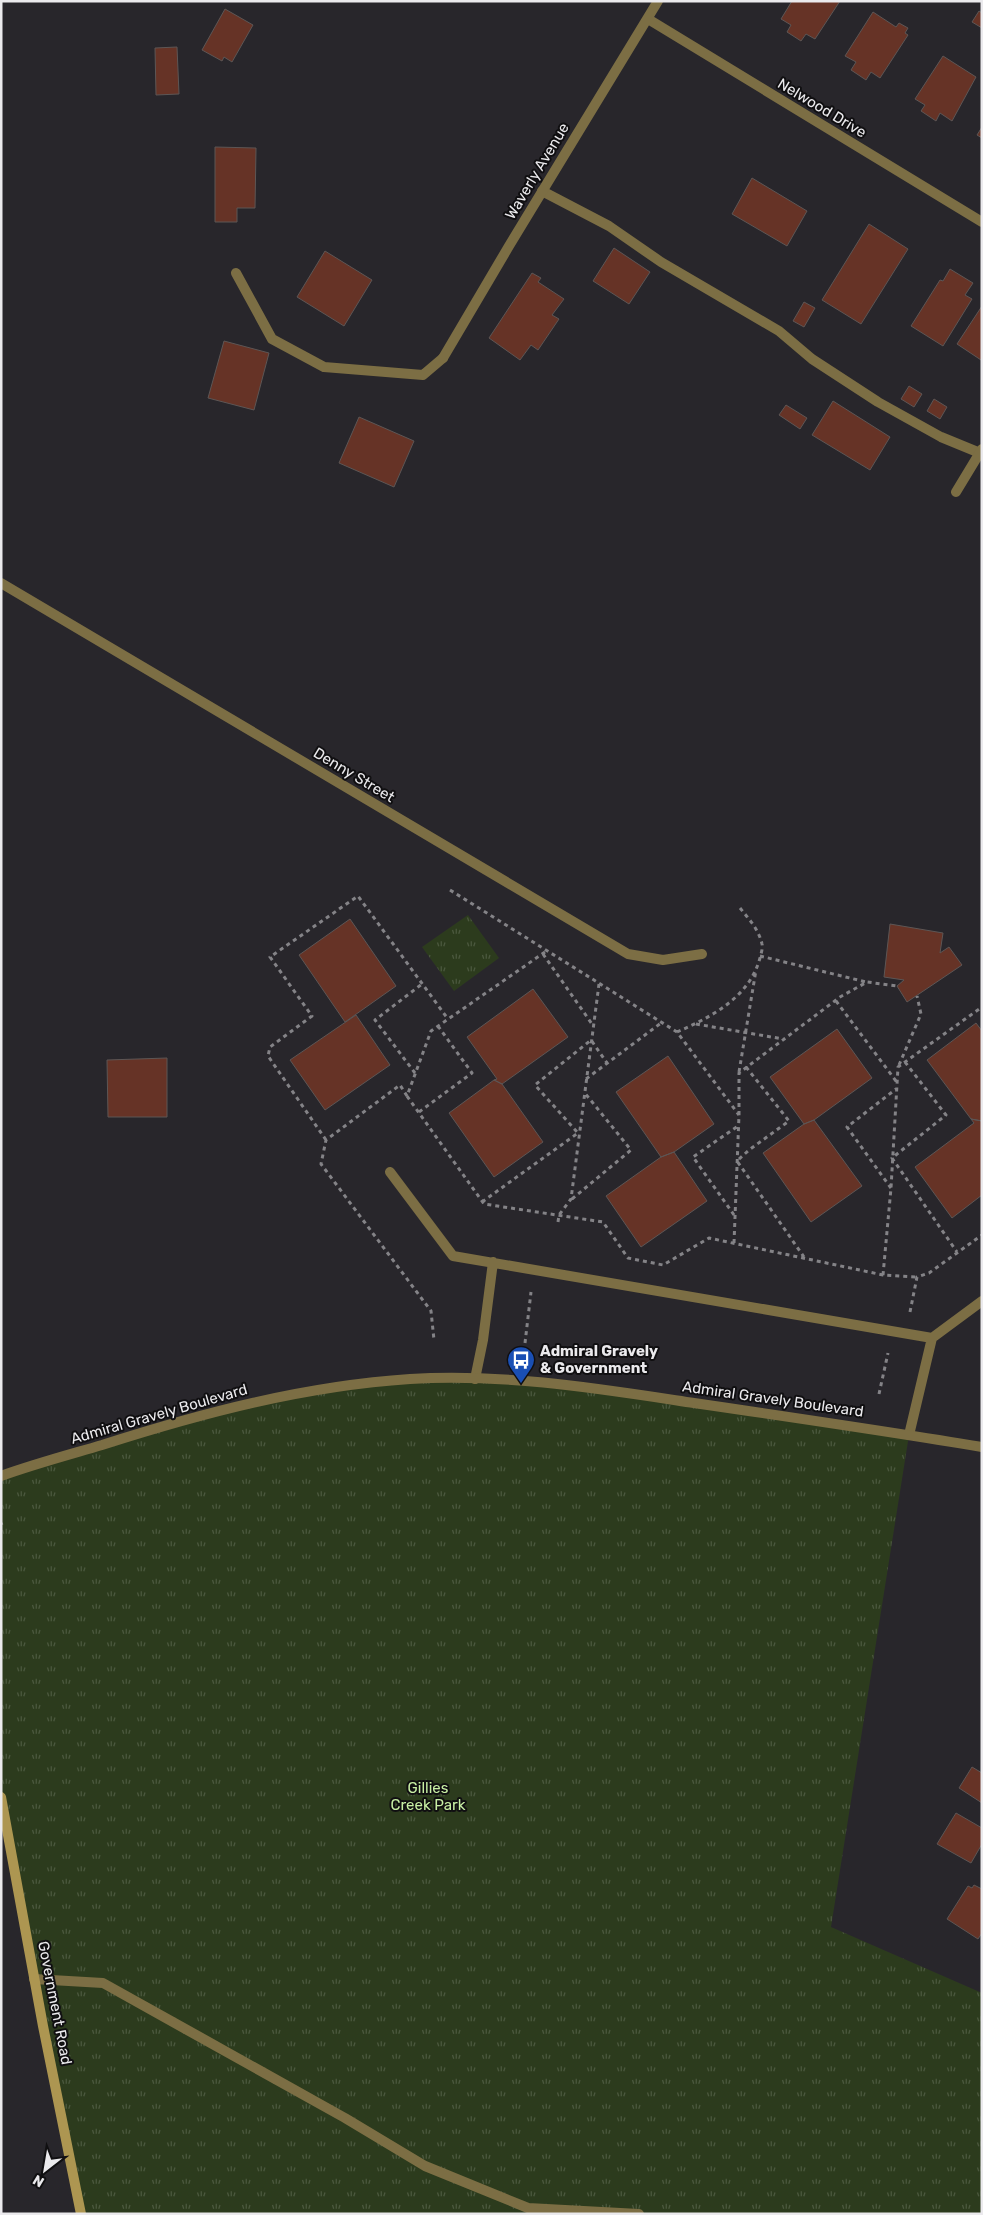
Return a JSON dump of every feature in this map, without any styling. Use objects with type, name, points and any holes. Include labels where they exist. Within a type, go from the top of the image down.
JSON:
[{"type":"main road","name":"Government Road","points":[[1,1797],[34,1979],[81,2214]]},
{"type":"street","name":"Waverly Avenue","points":[[236,273],[272,339],[324,368],[423,375],[443,358],[658,1]]},
{"type":"street","name":"Nelwood Drive","points":[[648,19],[982,222]]},
{"type":"street","points":[[542,191],[609,226],[661,262],[779,331],[812,359],[878,402],[940,437],[981,451],[956,492]]},
{"type":"street","name":"Denny Street","points":[[1,583],[628,954],[663,960],[702,954]]},
{"type":"street","points":[[390,1172],[453,1256],[932,1338]]},
{"type":"street","points":[[475,1379],[483,1340],[492,1262]]},
{"type":"street","points":[[909,1435],[932,1338],[982,1301]]},
{"type":"street","name":"Admiral Gravely Boulevard","points":[[1,1476],[181,1420],[246,1403],[334,1388],[410,1379],[475,1379],[550,1384],[624,1392],[982,1447]]},
{"type":"street","points":[[34,1979],[103,1983],[345,2118],[425,2166],[528,2208],[639,2214]]},
{"type":"path","points":[[450,890],[544,953],[677,1032],[739,1115]]},
{"type":"path","points":[[326,1140],[268,1056],[270,1047],[312,1016],[270,957],[358,896],[448,1019]]},
{"type":"path","points":[[734,1243],[739,1073],[757,968],[763,945],[756,929],[740,908]]},
{"type":"path","points":[[407,1096],[431,1031],[544,953]]},
{"type":"path","points":[[544,953],[592,1024]]},
{"type":"path","points":[[760,956],[868,982],[896,986]]},
{"type":"path","points":[[677,1032],[714,1014],[740,993],[757,968]]},
{"type":"path","points":[[739,1073],[836,1000],[868,982]]},
{"type":"path","points":[[415,1074],[375,1020],[422,984]]},
{"type":"path","points":[[571,1199],[592,1024],[599,984]]},
{"type":"path","points":[[883,1275],[891,1188],[896,1082],[898,1067],[921,1014],[917,996]]},
{"type":"path","points":[[836,1000],[896,1082]]},
{"type":"path","points":[[898,1067],[982,1007]]},
{"type":"path","points":[[586,1079],[661,1023]]},
{"type":"path","points":[[695,1024],[783,1039]]},
{"type":"path","points":[[419,1112],[472,1073],[438,1026]]},
{"type":"path","points":[[591,1040],[607,1063]]},
{"type":"path","points":[[578,1133],[535,1084],[591,1040]]},
{"type":"path","points":[[892,1158],[946,1115],[905,1062]]},
{"type":"path","points":[[737,1162],[749,1150],[789,1121],[746,1066]]},
{"type":"path","points":[[434,1340],[431,1311],[321,1164],[326,1140],[400,1085],[482,1202],[603,1222],[628,1258],[663,1265],[709,1238],[883,1275],[917,1278],[929,1273],[982,1235]]},
{"type":"path","points":[[891,1188],[847,1127],[896,1089]]},
{"type":"path","points":[[558,1222],[559,1215],[571,1199],[631,1150],[584,1092]]},
{"type":"path","points":[[735,1216],[693,1158],[738,1126]]},
{"type":"path","points":[[482,1202],[578,1133]]},
{"type":"path","points":[[892,1158],[957,1252]]},
{"type":"path","points":[[737,1162],[804,1258]]},
{"type":"path","points":[[910,1312],[917,1278]]},
{"type":"path","points":[[525,1342],[531,1291]]},
{"type":"path","points":[[879,1394],[889,1348]]},
{"type":"green space","points":[[468,915],[499,958],[454,991],[422,947]]},
{"type":"green space","name":"Gillies Creek Park","points":[[410,1379],[550,1383],[909,1435],[831,1927],[982,1993],[982,2214],[81,2214],[1,1807],[1,1476],[246,1403]]},
{"type":"building","points":[[792,1],[840,1],[815,39],[806,34],[801,41],[787,32],[791,25],[781,19]]},
{"type":"building","points":[[225,9],[253,25],[232,62],[224,57],[222,61],[202,50]]},
{"type":"building","points":[[979,11],[982,13],[982,28],[972,22]]},
{"type":"building","points":[[873,12],[896,27],[899,23],[908,28],[905,33],[908,35],[880,78],[871,72],[866,80],[851,70],[856,62],[845,56]]},
{"type":"building","points":[[177,47],[179,94],[156,95],[155,48]]},
{"type":"building","points":[[943,56],[976,77],[952,121],[940,113],[936,121],[921,111],[925,105],[915,99]]},
{"type":"building","points":[[982,127],[982,138],[977,135]]},
{"type":"building","points":[[215,147],[256,148],[255,208],[237,208],[237,222],[215,222]]},
{"type":"building","points":[[752,178],[807,211],[787,246],[732,214]]},
{"type":"building","points":[[869,224],[908,249],[861,324],[822,300]]},
{"type":"building","points":[[614,248],[650,272],[629,304],[593,281]]},
{"type":"building","points":[[325,251],[372,280],[344,326],[297,297]]},
{"type":"building","points":[[950,269],[973,283],[965,295],[972,299],[943,346],[911,326],[940,280],[943,281]]},
{"type":"building","points":[[532,273],[541,278],[538,282],[564,299],[552,315],[559,319],[538,350],[531,345],[520,360],[489,338]]},
{"type":"building","points":[[804,302],[815,308],[804,327],[793,321]]},
{"type":"building","points":[[982,306],[982,359],[981,360],[957,344]]},
{"type":"building","points":[[224,341],[269,353],[254,410],[208,398]]},
{"type":"building","points":[[909,386],[922,394],[914,407],[901,399]]},
{"type":"building","points":[[934,399],[947,407],[940,419],[927,411]]},
{"type":"building","points":[[833,401],[890,437],[870,470],[812,435]]},
{"type":"building","points":[[786,405],[807,418],[800,429],[779,415]]},
{"type":"building","points":[[359,417],[414,441],[394,487],[339,463]]},
{"type":"building","points":[[350,919],[396,986],[345,1022],[299,955]]},
{"type":"building","points":[[890,924],[943,933],[940,953],[949,947],[962,965],[907,1002],[897,986],[904,980],[884,977]]},
{"type":"building","points":[[533,989],[568,1037],[502,1084],[494,1080],[497,1079],[467,1037]]},
{"type":"building","points":[[356,1015],[390,1065],[325,1110],[290,1060]]},
{"type":"building","points":[[976,1023],[982,1031],[982,1121],[971,1119],[927,1060]]},
{"type":"building","points":[[837,1029],[872,1078],[814,1120],[804,1124],[770,1077]]},
{"type":"building","points":[[668,1056],[714,1124],[674,1152],[661,1157],[616,1092]]},
{"type":"building","points":[[167,1058],[167,1117],[108,1117],[107,1060]]},
{"type":"building","points":[[494,1080],[502,1084],[543,1142],[494,1177],[449,1113]]},
{"type":"building","points":[[971,1119],[982,1121],[982,1195],[952,1218],[915,1167],[974,1123]]},
{"type":"building","points":[[814,1120],[862,1186],[811,1222],[763,1153],[804,1124]]},
{"type":"building","points":[[674,1152],[707,1201],[641,1247],[606,1196],[661,1157]]},
{"type":"building","points":[[972,1767],[982,1773],[982,1803],[959,1788]]},
{"type":"building","points":[[956,1813],[982,1828],[982,1844],[971,1863],[937,1844]]},
{"type":"building","points":[[974,1885],[982,1889],[982,1933],[978,1939],[947,1919],[968,1886],[972,1888]]},
{"type":"place","name":"Admiral Gravely & Government","points":[[521,1384]]}]
